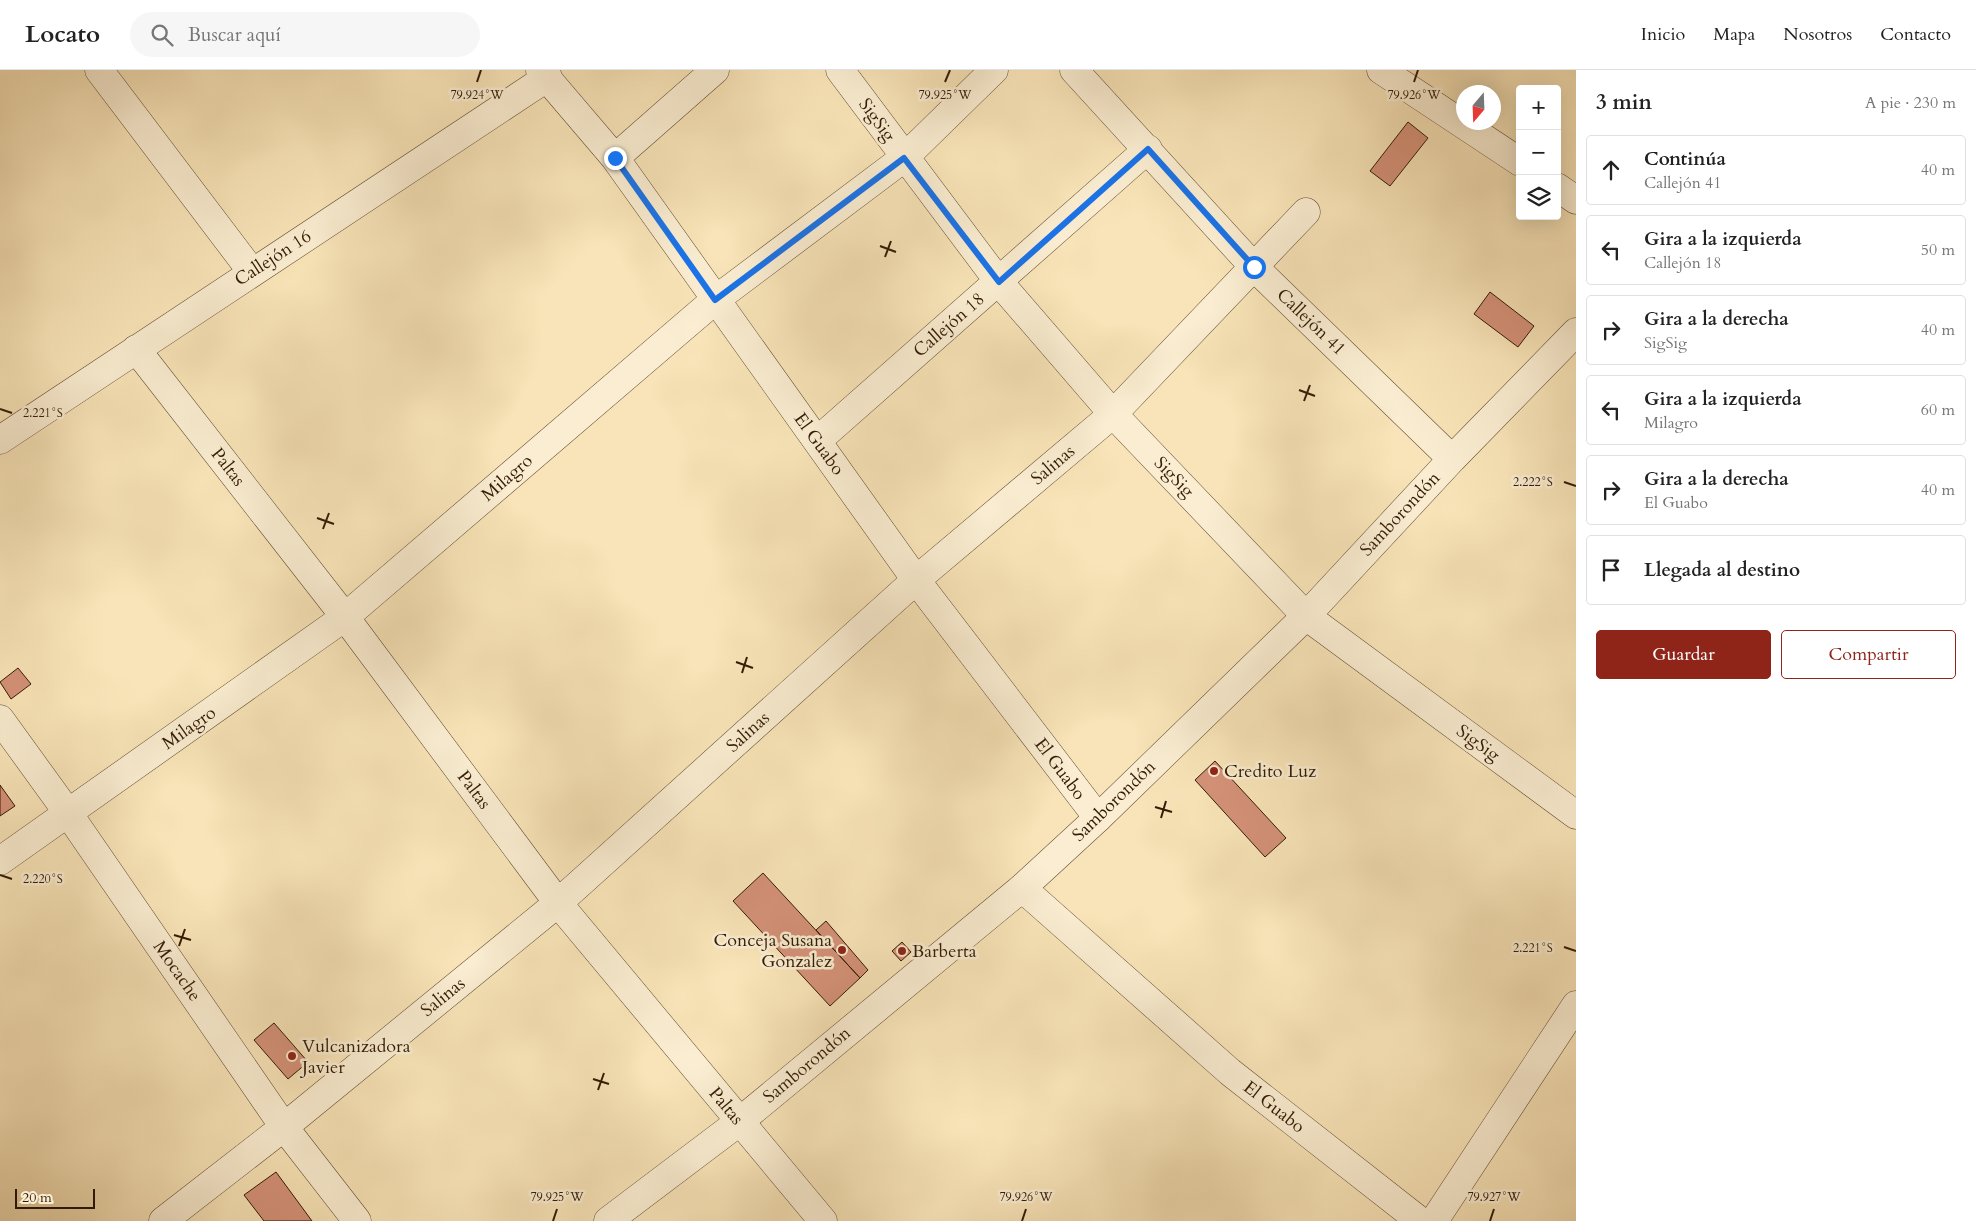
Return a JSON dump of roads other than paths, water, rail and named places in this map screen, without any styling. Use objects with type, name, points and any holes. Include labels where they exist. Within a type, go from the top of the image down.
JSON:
[{"type":"street","points":[[99,70],[252,272]]},
{"type":"street","points":[[615,158],[715,70]]},
{"type":"street","name":"SigSig","points":[[840,70],[904,158],[999,282],[1114,414],[1306,616],[1576,815]]},
{"type":"street","name":"Milagro","points":[[0,861],[345,618],[715,300],[904,158],[994,70]]},
{"type":"street","name":"Callejón 41","points":[[1074,70],[1254,267],[1452,459]]},
{"type":"street","name":"Callejón 16","points":[[0,440],[252,272],[544,73]]},
{"type":"street","name":"El Guabo","points":[[544,73],[615,158],[916,580],[1098,818]]},
{"type":"street","points":[[1393,73],[1516,159]]},
{"type":"street","name":"Callejón 18","points":[[817,441],[1148,149]]},
{"type":"street","points":[[1561,191],[1576,200]]},
{"type":"street","name":"Salinas","points":[[163,1221],[284,1127],[558,903],[916,580],[1114,414],[1306,212]]},
{"type":"street","name":"Samborondón","points":[[608,1221],[739,1122],[1022,888],[1098,818],[1306,616],[1452,459],[1576,332]]},
{"type":"street","name":"Paltas","points":[[136,349],[345,618],[558,903],[823,1221]]},
{"type":"street","name":"Mocache","points":[[0,719],[68,813],[284,1127],[357,1221]]},
{"type":"street","name":"El Guabo","points":[[1022,888],[1230,1072],[1420,1221]]},
{"type":"street","points":[[1434,1221],[1576,1005]]},
{"type":"place","name":"Credito Luz","points":[[1214,771]]},
{"type":"place","name":"Conceja Susana Gonzalez","points":[[842,950]]},
{"type":"place","name":"Barberta","points":[[902,951]]},
{"type":"place","name":"Vulcanizadora Javier","points":[[292,1056]]}]
